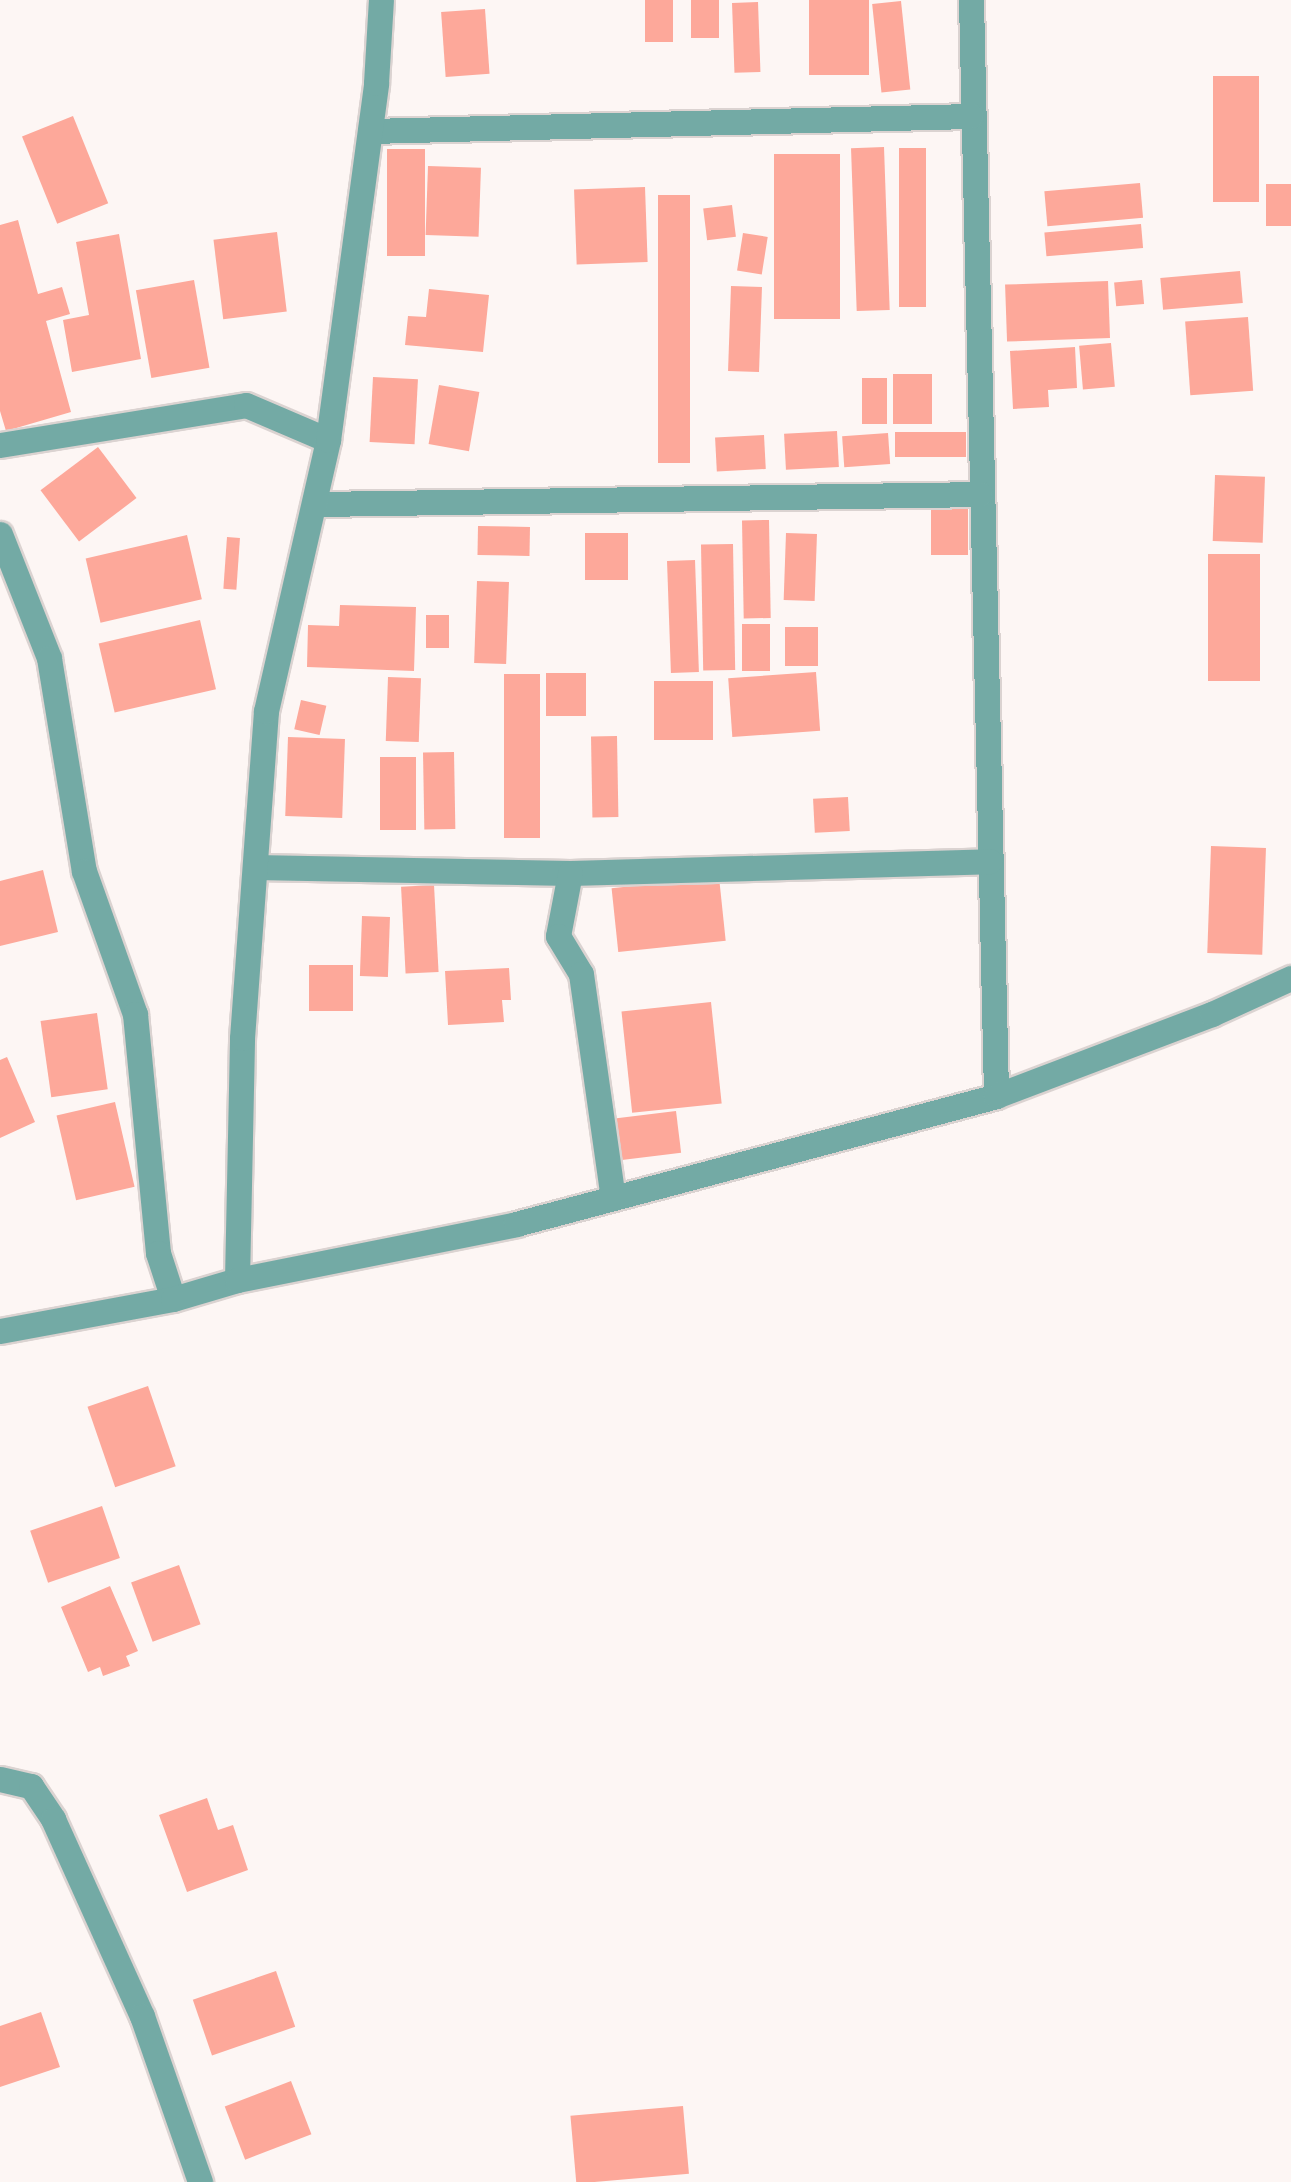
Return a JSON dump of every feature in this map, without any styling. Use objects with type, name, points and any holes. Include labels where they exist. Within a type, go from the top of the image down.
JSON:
[{"type":"street","points":[[237,1280],[242,1038],[266,711],[317,504],[328,440],[370,131],[381,0]]},
{"type":"street","points":[[971,0],[996,1096]]},
{"type":"street","points":[[370,131],[971,116]]},
{"type":"street","points":[[0,445],[246,406],[328,440]]},
{"type":"street","points":[[317,504],[980,494]]},
{"type":"street","points":[[0,534],[49,658],[84,871],[135,1014],[158,1253],[172,1300]]},
{"type":"street","points":[[255,867],[570,873],[990,861]]},
{"type":"street","points":[[570,873],[558,936],[581,974],[613,1198]]},
{"type":"street","points":[[0,1331],[172,1300],[237,1280],[516,1224],[996,1096],[1212,1014],[1291,978]]},
{"type":"street","points":[[0,1779],[31,1786],[53,1819],[142,2016],[200,2182]]},
{"type":"building","points":[[645,0],[673,0],[673,42],[645,42]]},
{"type":"building","points":[[691,0],[719,0],[719,38],[691,38]]},
{"type":"building","points":[[809,0],[869,0],[869,75],[809,75]]},
{"type":"building","points":[[901,1],[910,90],[881,93],[872,4]]},
{"type":"building","points":[[758,2],[760,72],[734,73],[732,3]]},
{"type":"building","points":[[485,9],[490,74],[446,77],[441,12]]},
{"type":"building","points":[[1213,76],[1259,76],[1259,202],[1213,202]]},
{"type":"building","points":[[73,116],[108,203],[57,224],[22,137]]},
{"type":"building","points":[[884,147],[890,310],[857,311],[851,148]]},
{"type":"building","points":[[899,148],[926,148],[926,307],[899,307]]},
{"type":"building","points":[[387,149],[425,149],[425,256],[387,256]]},
{"type":"building","points":[[774,154],[840,154],[840,319],[774,319]]},
{"type":"building","points":[[428,166],[481,168],[479,237],[426,235]]},
{"type":"building","points":[[1140,183],[1143,218],[1047,226],[1044,191]]},
{"type":"building","points":[[1266,184],[1291,184],[1291,226],[1266,226]]},
{"type":"building","points":[[645,187],[648,262],[577,264],[574,189]]},
{"type":"building","points":[[658,195],[690,195],[690,463],[658,463]]},
{"type":"building","points":[[732,205],[736,237],[707,240],[703,209]]},
{"type":"building","points":[[18,220],[38,294],[62,287],[70,314],[46,321],[71,412],[6,431],[0,411],[0,225]]},
{"type":"building","points":[[1141,224],[1143,248],[1046,256],[1044,232]]},
{"type":"building","points":[[277,232],[287,311],[223,319],[213,240]]},
{"type":"building","points":[[743,233],[768,237],[762,274],[737,271]]},
{"type":"building","points":[[119,234],[141,359],[72,372],[63,320],[89,315],[76,242]]},
{"type":"building","points":[[1240,271],[1243,303],[1163,310],[1160,278]]},
{"type":"building","points":[[194,280],[209,368],[151,378],[136,290]]},
{"type":"building","points":[[1142,280],[1144,304],[1116,306],[1114,282]]},
{"type":"building","points":[[1108,281],[1110,338],[1007,342],[1005,285]]},
{"type":"building","points":[[731,286],[762,287],[759,372],[728,371]]},
{"type":"building","points":[[429,289],[489,295],[483,352],[405,345],[408,316],[426,317]]},
{"type":"building","points":[[1248,317],[1253,391],[1190,395],[1185,321]]},
{"type":"building","points":[[1111,343],[1115,387],[1083,390],[1079,346]]},
{"type":"building","points":[[1075,347],[1077,388],[1048,390],[1049,407],[1013,409],[1010,351]]},
{"type":"building","points":[[893,374],[932,374],[932,424],[893,424]]},
{"type":"building","points":[[373,377],[418,379],[415,444],[370,442]]},
{"type":"building","points":[[862,378],[887,378],[887,424],[862,424]]},
{"type":"building","points":[[439,385],[479,392],[469,451],[429,444]]},
{"type":"building","points":[[837,431],[839,467],[786,470],[784,434]]},
{"type":"building","points":[[895,432],[966,432],[966,457],[895,457]]},
{"type":"building","points":[[888,433],[890,464],[844,467],[842,436]]},
{"type":"building","points":[[764,435],[766,469],[717,472],[715,438]]},
{"type":"building","points":[[98,447],[137,498],[79,541],[40,490]]},
{"type":"building","points":[[1215,475],[1265,477],[1263,543],[1213,541]]},
{"type":"building","points":[[931,507],[968,507],[968,555],[931,555]]},
{"type":"building","points":[[742,520],[769,520],[771,618],[744,618]]},
{"type":"building","points":[[478,526],[530,527],[529,556],[477,555]]},
{"type":"building","points":[[585,533],[628,533],[628,580],[585,580]]},
{"type":"building","points":[[786,533],[817,534],[815,601],[784,600]]},
{"type":"building","points":[[187,535],[202,599],[101,623],[86,558]]},
{"type":"building","points":[[227,537],[240,538],[236,590],[223,589]]},
{"type":"building","points":[[733,544],[735,670],[703,671],[701,545]]},
{"type":"building","points":[[1208,554],[1260,554],[1260,681],[1208,681]]},
{"type":"building","points":[[695,560],[699,672],[671,673],[667,561]]},
{"type":"building","points":[[477,581],[509,582],[506,664],[474,663]]},
{"type":"building","points":[[340,605],[416,607],[414,671],[307,667],[308,625],[339,626]]},
{"type":"building","points":[[426,615],[449,615],[449,648],[426,648]]},
{"type":"building","points":[[200,620],[216,689],[115,713],[99,643]]},
{"type":"building","points":[[742,624],[770,624],[770,671],[742,671]]},
{"type":"building","points":[[785,627],[818,627],[818,666],[785,666]]},
{"type":"building","points":[[816,672],[820,731],[732,737],[728,678]]},
{"type":"building","points":[[546,673],[586,673],[586,716],[546,716]]},
{"type":"building","points":[[504,674],[540,674],[540,838],[504,838]]},
{"type":"building","points":[[388,677],[421,678],[419,742],[386,741]]},
{"type":"building","points":[[654,681],[713,681],[713,740],[654,740]]},
{"type":"building","points":[[301,700],[326,706],[320,735],[294,729]]},
{"type":"building","points":[[591,736],[617,736],[618,817],[592,817]]},
{"type":"building","points":[[288,737],[345,739],[342,818],[285,816]]},
{"type":"building","points":[[454,752],[455,829],[424,830],[423,753]]},
{"type":"building","points":[[380,757],[416,757],[416,830],[380,830]]},
{"type":"building","points":[[848,797],[850,831],[815,833],[813,799]]},
{"type":"building","points":[[1211,846],[1266,848],[1262,955],[1207,953]]},
{"type":"building","points":[[43,870],[58,932],[0,946],[0,881]]},
{"type":"building","points":[[719,877],[726,941],[618,952],[612,888]]},
{"type":"building","points":[[434,885],[439,972],[406,974],[401,887]]},
{"type":"building","points":[[362,916],[390,917],[388,977],[360,976]]},
{"type":"building","points":[[309,965],[353,965],[353,1011],[309,1011]]},
{"type":"building","points":[[509,968],[511,1000],[502,1000],[504,1022],[448,1025],[445,971]]},
{"type":"building","points":[[711,1002],[722,1103],[632,1113],[621,1011]]},
{"type":"building","points":[[97,1013],[108,1089],[51,1097],[41,1021]]},
{"type":"building","points":[[7,1057],[35,1122],[0,1138],[0,1060]]},
{"type":"building","points":[[115,1102],[135,1187],[76,1200],[57,1115]]},
{"type":"building","points":[[676,1111],[681,1153],[612,1161],[607,1120]]},
{"type":"building","points":[[148,1386],[176,1466],[115,1487],[87,1407]]},
{"type":"building","points":[[102,1506],[120,1558],[48,1583],[30,1531]]},
{"type":"building","points":[[179,1565],[201,1624],[153,1642],[131,1582]]},
{"type":"building","points":[[110,1586],[138,1651],[126,1656],[130,1666],[103,1676],[100,1667],[88,1672],[61,1607]]},
{"type":"building","points":[[207,1798],[218,1830],[233,1825],[248,1870],[187,1892],[159,1815]]},
{"type":"building","points":[[276,1971],[295,2027],[212,2055],[193,2000]]},
{"type":"building","points":[[41,2012],[60,2067],[0,2087],[0,2026]]},
{"type":"building","points":[[291,2081],[311,2134],[245,2160],[225,2106]]},
{"type":"building","points":[[683,2106],[689,2174],[576,2182],[570,2116]]}]
